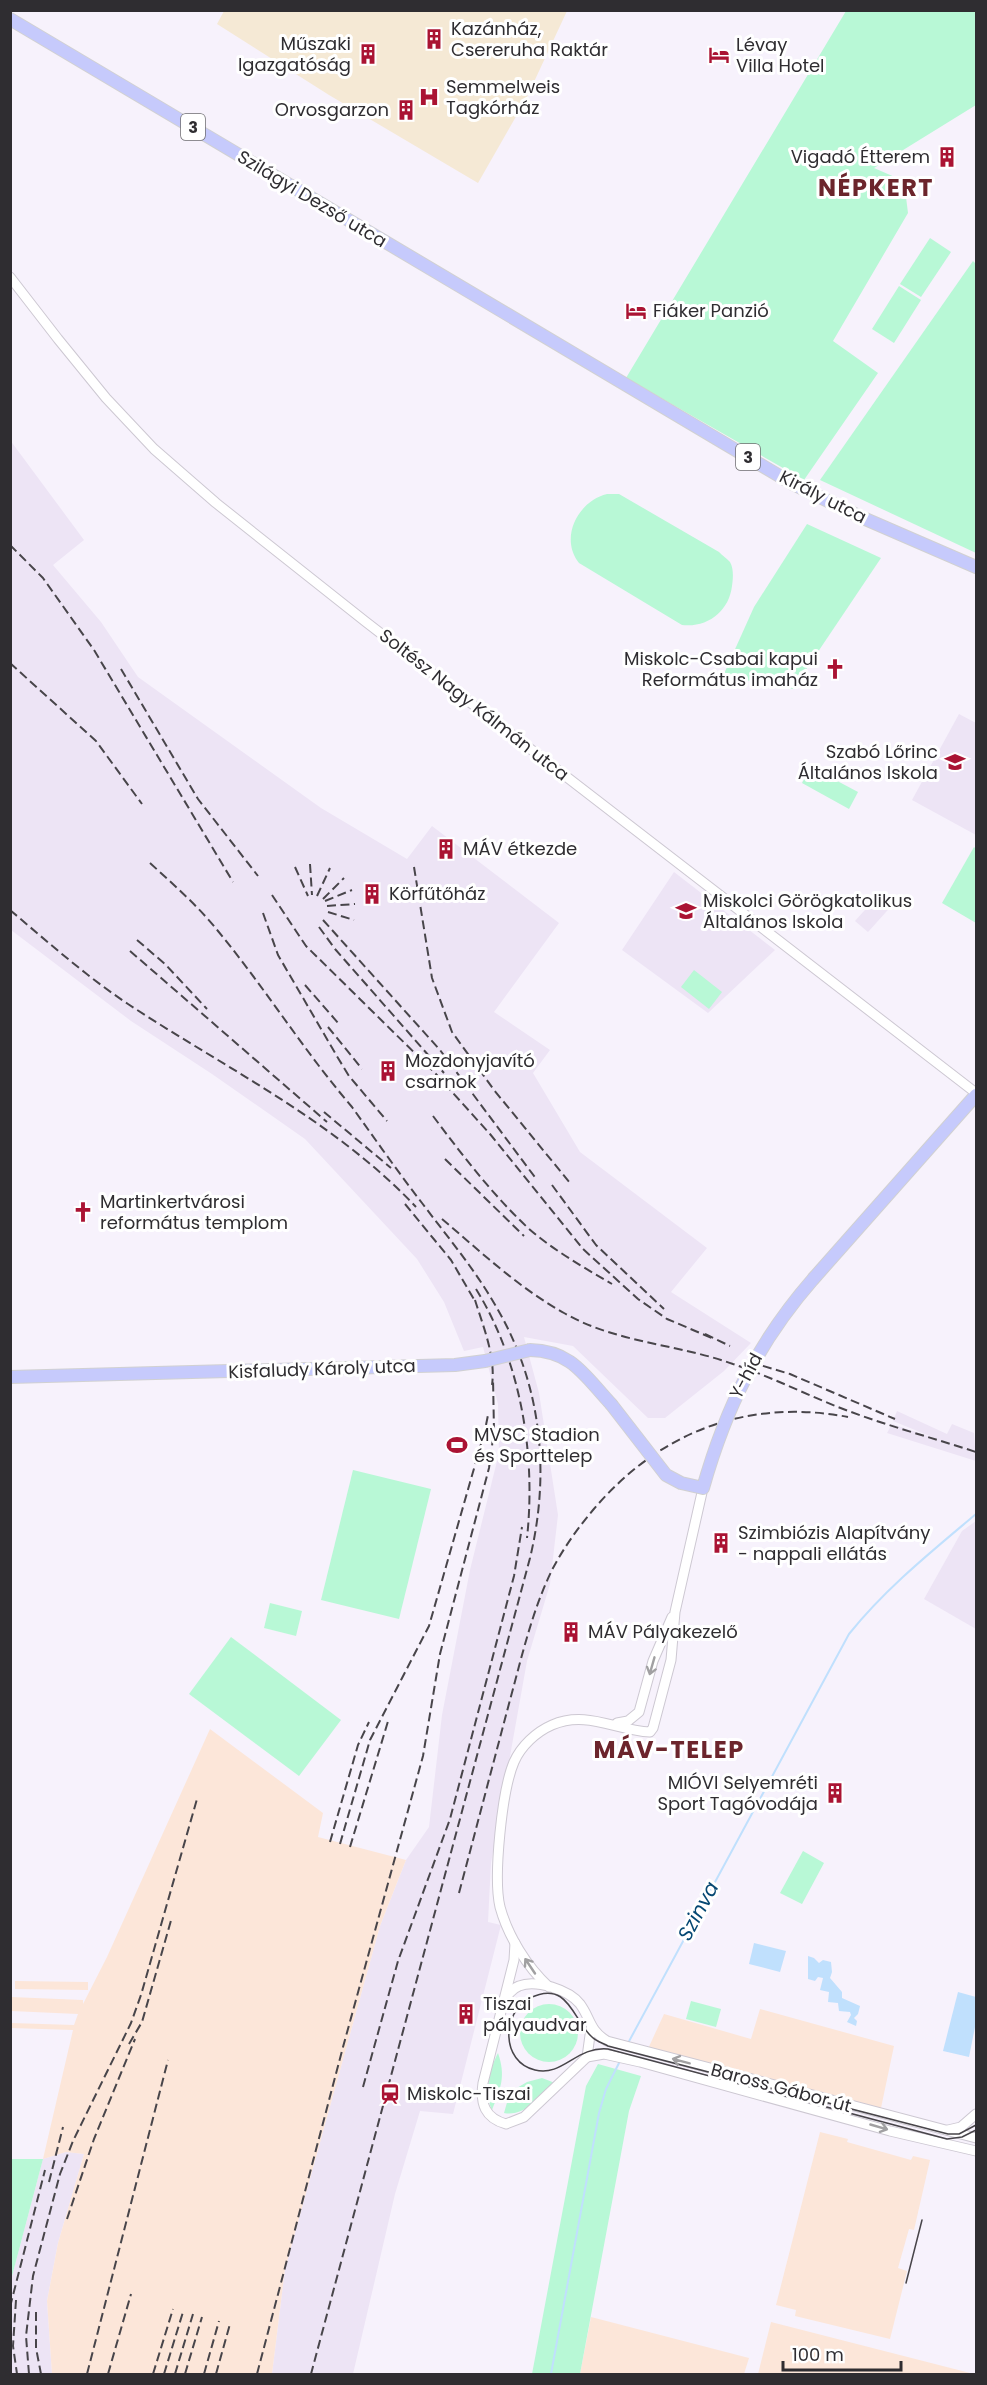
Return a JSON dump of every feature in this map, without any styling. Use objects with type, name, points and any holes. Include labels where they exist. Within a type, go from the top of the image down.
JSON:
[{"type":"main road","name":"Szilágyi Dezső utca","points":[[10,19],[614,379]]},
{"type":"main road","name":"Király utca","points":[[614,379],[793,484],[863,518],[976,567]]},
{"type":"main road","name":"Y-híd","points":[[703,1488],[720,1434],[746,1375],[777,1323],[976,1094]]},
{"type":"main road","name":"Kisfaludy Károly utca","points":[[10,1377],[455,1365],[530,1350],[549,1351],[568,1360],[611,1404],[666,1475],[681,1483],[703,1488]]},
{"type":"street","name":"Soltész Nagy Kálmán utca","points":[[10,277],[106,398],[154,449],[216,503],[366,622],[976,1094]]},
{"type":"street","name":"Y-híd","points":[[675,1612],[703,1488]]},
{"type":"street","points":[[613,1723],[628,1721],[639,1712],[653,1661],[675,1612]]},
{"type":"street","points":[[549,1987],[532,1970],[515,1941],[502,1912],[498,1892],[506,1792],[514,1761],[532,1737],[567,1719],[578,1718],[613,1723],[650,1732],[658,1714],[671,1660],[675,1612]]},
{"type":"street","points":[[503,2003],[508,1994],[519,1985],[534,1984],[549,1987],[565,1993],[579,2003],[591,2028],[587,2057],[524,2116],[507,2124],[496,2120],[486,2112],[481,2099],[503,2003],[514,1960],[515,1941]]},
{"type":"street","name":"Baross Gábor út","points":[[591,2028],[598,2036],[608,2041],[976,2139]]},
{"type":"street","name":"Baross Gábor út","points":[[587,2057],[604,2054],[640,2062],[976,2151]]},
{"type":"street","points":[[941,2130],[961,2127],[976,2114]]},
{"type":"street","points":[[948,2145],[966,2143],[976,2139]]},
{"type":"shaded area","name":"Semmelweis Tagkórház","points":[[224,10],[567,11],[526,99],[478,183],[329,95],[217,24]]},
{"type":"shaded area","points":[[10,440],[84,540],[53,565],[101,622],[138,677],[321,808],[407,859],[432,826],[559,923],[494,1012],[550,1050],[533,1073],[580,1152],[707,1248],[671,1292],[751,1343],[724,1371],[665,1418],[648,1418],[573,1346],[524,1337],[539,1393],[558,1515],[550,1584],[527,1661],[491,1863],[488,1922],[501,1925],[453,2114],[420,2111],[395,2194],[353,2374],[272,2374],[285,2269],[380,1926],[406,1860],[429,1827],[442,1715],[470,1570],[499,1453],[498,1404],[483,1347],[464,1351],[444,1302],[417,1259],[305,1139],[131,1021],[11,930]]},
{"type":"shaded area","name":"Szabó Lőrinc Általános Iskola","points":[[959,714],[976,723],[976,835],[912,800]]},
{"type":"shaded area","name":"Miskolci Görögkatolikus Általános Iskola","points":[[674,872],[775,950],[708,1013],[622,950]]},
{"type":"shaded area","points":[[882,891],[895,902],[868,932],[855,921]]},
{"type":"shaded area","points":[[897,1411],[947,1434],[952,1424],[974,1433],[976,1461],[887,1433],[892,1424],[937,1439],[893,1421]]},
{"type":"shaded area","points":[[976,1521],[976,1629],[924,1599],[962,1531]]},
{"type":"shaded area","points":[[210,1729],[323,1813],[318,1837],[406,1860],[380,1926],[285,2269],[272,2374],[52,2374],[47,2301],[58,2243],[84,2154],[66,2152],[43,2159],[73,2030],[11,2028],[11,2023],[74,2025],[78,2014],[11,2011],[11,1997],[83,2000],[83,2004],[107,1957]]},
{"type":"shaded area","points":[[15,1981],[88,1982],[88,1990],[15,1989]]},
{"type":"shaded area","points":[[760,2009],[894,2046],[881,2108],[823,2099],[647,2051],[664,2014],[751,2039]]},
{"type":"shaded area","points":[[820,2132],[911,2160],[913,2156],[930,2160],[914,2230],[909,2229],[898,2268],[907,2271],[890,2339],[795,2316],[796,2310],[776,2305]]},
{"type":"shaded area","points":[[66,2152],[84,2154],[58,2243],[47,2301],[52,2374],[11,2374],[11,2280],[43,2159]]},
{"type":"shaded area","points":[[591,2317],[749,2358],[744,2374],[580,2374]]},
{"type":"shaded area","points":[[771,2322],[974,2374],[758,2374]]},
{"type":"green space","points":[[846,11],[976,11],[976,105],[874,168],[904,181],[908,213],[833,341],[878,373],[804,480],[626,378]]},
{"type":"green space","points":[[930,238],[951,252],[921,297],[900,284]]},
{"type":"green space","points":[[973,261],[976,264],[976,553],[820,480]]},
{"type":"green space","points":[[899,286],[921,300],[894,343],[872,329]]},
{"type":"green space","points":[[607,494],[619,494],[719,552],[730,562],[733,574],[730,595],[727,603],[716,616],[700,624],[682,625],[579,563],[573,553],[571,543],[571,532],[575,522],[580,512],[588,504]]},
{"type":"green space","points":[[807,524],[881,558],[793,689],[723,676],[754,607]]},
{"type":"green space","points":[[811,767],[858,792],[849,809],[802,783]]},
{"type":"green space","points":[[974,847],[976,849],[976,923],[942,903]]},
{"type":"green space","points":[[694,970],[722,992],[709,1009],[681,987]]},
{"type":"green space","points":[[353,1470],[431,1489],[399,1619],[321,1600]]},
{"type":"green space","points":[[270,1603],[302,1611],[296,1636],[264,1628]]},
{"type":"green space","points":[[231,1637],[341,1720],[299,1776],[189,1694]]},
{"type":"green space","points":[[803,1851],[824,1863],[802,1904],[780,1893]]},
{"type":"green space","points":[[691,2001],[721,2009],[716,2027],[686,2019]]},
{"type":"green space","points":[[549,2004],[560,2006],[573,2017],[578,2033],[576,2044],[565,2057],[549,2062],[538,2060],[525,2049],[520,2033],[522,2022],[533,2009]]},
{"type":"green space","points":[[498,2053],[502,2075],[492,2110],[488,2096],[489,2082]]},
{"type":"green space","points":[[598,2064],[641,2076],[629,2111],[580,2374],[532,2374],[586,2086]]},
{"type":"green space","points":[[542,2078],[555,2083],[525,2109],[504,2113],[510,2092],[527,2082]]},
{"type":"green space","points":[[10,2159],[43,2159],[11,2280]]},
{"type":"water","points":[[754,1943],[786,1951],[780,1972],[749,1964]]},
{"type":"water","points":[[808,1956],[819,1963],[823,1960],[831,1962],[830,1978],[842,1992],[842,1998],[860,2006],[854,2018],[857,2021],[856,2026],[847,2022],[851,2015],[850,2012],[839,2011],[838,2003],[828,2002],[829,1992],[820,1990],[823,1978],[818,1977],[815,1981],[808,1979]]},
{"type":"water","points":[[958,1992],[976,1997],[976,2022],[969,2057],[943,2051]]},
{"type":"waterway","name":"Szinva","points":[[627,2045],[849,1634],[894,1586],[976,1514]]},
{"type":"waterway","name":"Szinva","points":[[551,2374],[599,2113],[606,2089],[620,2061]]},
{"type":"tram line","points":[[976,2125],[959,2134],[948,2134],[608,2046],[592,2037],[569,2004],[553,1994],[530,1998],[520,2005],[510,2025],[511,2048],[524,2065],[535,2070],[554,2069],[587,2052],[608,2049],[947,2139],[962,2137],[976,2130]]},
{"type":"tram line","points":[[906,2283],[922,2220]]},
{"type":"railway","points":[[10,545],[43,578],[94,650],[233,882]]},
{"type":"railway","points":[[10,663],[96,741],[142,804]]},
{"type":"railway","points":[[121,669],[198,799],[258,876]]},
{"type":"railway","points":[[150,863],[186,896],[218,931],[352,1107],[477,1277],[510,1333],[532,1395],[538,1427],[540,1492],[530,1558],[311,2374]]},
{"type":"railway","points":[[310,864],[312,895]]},
{"type":"railway","points":[[295,867],[308,896]]},
{"type":"railway","points":[[414,867],[432,978],[452,1032],[494,1090],[570,1183]]},
{"type":"railway","points":[[317,896],[330,868]]},
{"type":"railway","points":[[323,899],[344,878]]},
{"type":"railway","points":[[325,901],[352,890]]},
{"type":"railway","points":[[272,895],[306,946],[435,1073],[490,1134],[583,1249],[638,1299],[667,1319],[712,1338]]},
{"type":"railway","points":[[327,906],[355,904]]},
{"type":"railway","points":[[10,910],[112,993],[315,1122],[384,1176],[416,1207]]},
{"type":"railway","points":[[328,912],[354,920]]},
{"type":"railway","points":[[263,913],[278,955],[338,1058],[349,1076],[387,1121]]},
{"type":"railway","points":[[323,920],[440,1050],[537,1180]]},
{"type":"railway","points":[[319,927],[335,949],[444,1073]]},
{"type":"railway","points":[[137,940],[165,964],[207,1009]]},
{"type":"railway","points":[[130,951],[327,1122]]},
{"type":"railway","points":[[305,985],[339,1024]]},
{"type":"railway","points":[[328,1027],[362,1069]]},
{"type":"railway","points":[[324,1112],[391,1168]]},
{"type":"railway","points":[[433,1116],[490,1188],[528,1228],[558,1251],[612,1284]]},
{"type":"railway","points":[[445,1159],[524,1236]]},
{"type":"railway","points":[[552,1185],[596,1245],[664,1309]]},
{"type":"railway","points":[[405,1204],[451,1260],[475,1301]]},
{"type":"railway","points":[[442,1219],[531,1292],[584,1323],[626,1337],[712,1357],[855,1413],[976,1452]]},
{"type":"railway","points":[[476,1289],[504,1347],[522,1409],[529,1474],[527,1538]]},
{"type":"railway","points":[[475,1300],[490,1353],[492,1385]]},
{"type":"railway","points":[[705,1334],[730,1346]]},
{"type":"railway","points":[[750,1362],[790,1374],[895,1419]]},
{"type":"railway","points":[[257,2374],[423,1756],[440,1654],[489,1468],[494,1431],[493,1378]]},
{"type":"railway","points":[[459,1893],[533,1618],[552,1570],[587,1517],[619,1483],[646,1460],[676,1441],[707,1427],[740,1418],[775,1413],[811,1412],[848,1417]]},
{"type":"railway","points":[[340,1844],[370,1740],[429,1626],[488,1415]]},
{"type":"railway","points":[[363,2087],[398,1961],[450,1819],[514,1576],[522,1527]]},
{"type":"railway","points":[[350,1847],[389,1718]]},
{"type":"railway","points":[[330,1842],[358,1745],[369,1722]]},
{"type":"railway","points":[[29,2374],[26,2336],[33,2276],[60,2174],[73,2141],[131,2023],[197,1799]]},
{"type":"railway","points":[[129,2044],[142,2022],[172,1917]]},
{"type":"railway","points":[[67,2219],[94,2139],[135,2039]]},
{"type":"railway","points":[[87,2374],[168,2060]]},
{"type":"railway","points":[[49,2182],[63,2127]]},
{"type":"railway","points":[[10,2307],[45,2170]]},
{"type":"railway","points":[[108,2374],[131,2294]]},
{"type":"railway","points":[[16,2300],[13,2346],[17,2374]]},
{"type":"railway","points":[[153,2374],[173,2309]]},
{"type":"railway","points":[[36,2312],[36,2348],[41,2374]]},
{"type":"railway","points":[[164,2374],[183,2312]]},
{"type":"railway","points":[[175,2374],[193,2314]]},
{"type":"railway","points":[[185,2374],[202,2317]]},
{"type":"railway","points":[[204,2374],[219,2321]]},
{"type":"railway","points":[[216,2374],[230,2324]]},
{"type":"place","name":"Kazánház, Csereruha Raktár","points":[[434,39]]},
{"type":"place","name":"Műszaki Igazgatóság","points":[[368,54]]},
{"type":"place","name":"Lévay Villa Hotel","points":[[719,55]]},
{"type":"place","name":"Semmelweis Tagkórház","points":[[429,97]]},
{"type":"place","name":"Orvosgarzon","points":[[406,110]]},
{"type":"place","name":"Vigadó Étterem","points":[[947,157]]},
{"type":"place","name":"Fiáker Panzió","points":[[636,311]]},
{"type":"place","name":"Miskolc-Csabai kapui Református imaház","points":[[835,669]]},
{"type":"place","name":"Szabó Lőrinc Általános Iskola","points":[[955,762]]},
{"type":"place","name":"MÁV étkezde","points":[[446,849]]},
{"type":"place","name":"Körfűtőház","points":[[372,894]]},
{"type":"place","name":"Miskolci Görögkatolikus Általános Iskola","points":[[686,911]]},
{"type":"place","name":"Mozdonyjavító csarnok","points":[[388,1071]]},
{"type":"place","name":"Martinkertvárosi református templom","points":[[83,1212]]},
{"type":"place","name":"MVSC Stadion és Sporttelep","points":[[457,1445]]},
{"type":"place","name":"Szimbiózis Alapítvány - nappali ellátás","points":[[721,1543]]},
{"type":"place","name":"MÁV Pályakezelő","points":[[571,1632]]},
{"type":"place","name":"MIÓVI Selyemréti Sport Tagóvodája","points":[[835,1793]]},
{"type":"place","name":"Tiszai pályaudvar","points":[[466,2014]]},
{"type":"place","name":"Miskolc-Tiszai","points":[[390,2094]]},
{"type":"district","name":"NÉPKERT","points":[[876,188]]},
{"type":"district","name":"MÁV-TELEP","points":[[669,1750]]}]
